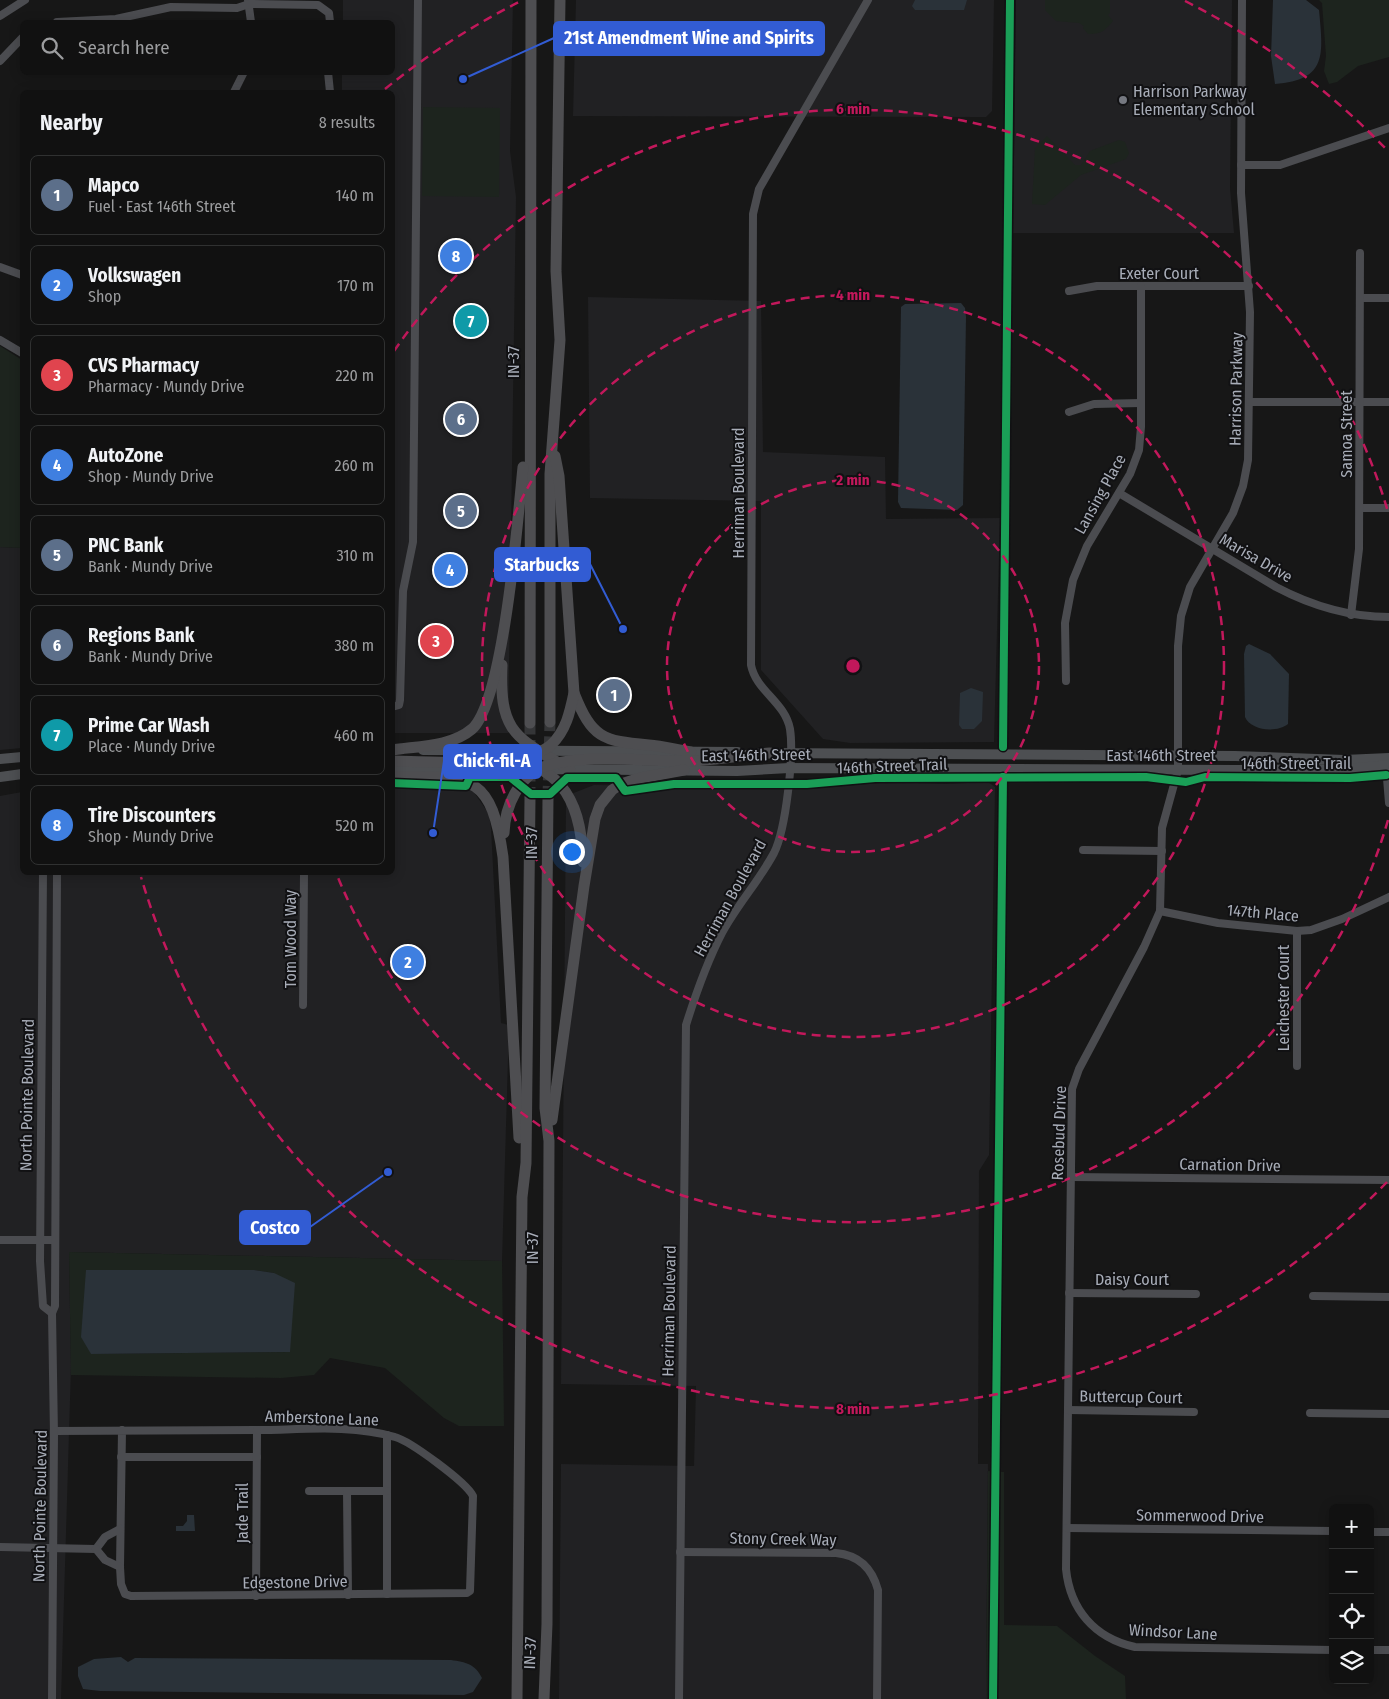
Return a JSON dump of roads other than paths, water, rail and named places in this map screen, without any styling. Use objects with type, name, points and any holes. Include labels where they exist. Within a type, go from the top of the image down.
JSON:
[{"type":"highway","name":"IN-37","points":[[530,723],[531,0]]},
{"type":"highway","points":[[550,722],[550,474],[560,340],[556,271],[560,0]]},
{"type":"highway","points":[[529,438],[523,464],[504,630],[502,704],[514,732],[523,742],[570,770]]},
{"type":"highway","points":[[553,442],[559,476],[574,693],[583,716],[589,725],[607,739],[624,744],[650,745],[691,752]]},
{"type":"highway","points":[[395,750],[447,742],[463,735],[476,725],[486,708],[504,630]]},
{"type":"highway","points":[[395,761],[519,758],[540,751],[550,745],[565,726],[574,693]]},
{"type":"highway","points":[[488,750],[519,758],[540,769],[560,785],[576,809],[582,836],[584,886]]},
{"type":"highway","points":[[522,1197],[503,857],[504,819],[508,807],[524,782],[540,769],[572,760],[692,761],[770,753]]},
{"type":"highway","points":[[549,1142],[584,886],[595,819],[600,805],[612,790],[640,778],[684,770]]},
{"type":"highway","points":[[395,777],[459,779],[481,790],[491,803],[496,816],[503,857]]},
{"type":"highway","name":"IN-37","points":[[517,1699],[522,1197],[526,1163],[530,798]]},
{"type":"highway","name":"IN-37","points":[[544,1699],[547,1624],[549,1142],[546,1108],[548,798]]},
{"type":"main road","name":"East 146th Street","points":[[395,750],[790,753],[1178,763]]},
{"type":"main road","points":[[0,759],[20,757]]},
{"type":"main road","name":"East 146th Street","points":[[395,771],[684,770],[1344,760],[1388,763]]},
{"type":"main road","points":[[0,776],[20,774]]},
{"type":"street","points":[[0,16],[25,0]]},
{"type":"street","points":[[395,706],[399,705],[400,700],[403,591],[413,542],[418,0]]},
{"type":"street","name":"Herriman Boulevard","points":[[679,1699],[686,1025],[710,958],[722,934],[775,851],[783,825],[790,753],[790,730],[787,719],[782,709],[756,680],[751,665],[753,214],[759,189],[868,0]]},
{"type":"street","name":"Harrison Parkway","points":[[1178,763],[1178,646],[1180,624],[1190,586],[1227,526],[1243,486],[1249,451],[1249,286],[1241,192],[1242,0]]},
{"type":"street","points":[[96,20],[116,19],[172,7],[237,8],[249,2],[318,5],[329,13],[330,20]]},
{"type":"street","points":[[249,2],[251,20]]},
{"type":"street","points":[[0,61],[20,40]]},
{"type":"street","points":[[235,90],[242,75]]},
{"type":"street","points":[[328,75],[330,90]]},
{"type":"street","points":[[1241,165],[1280,165],[1389,128]]},
{"type":"street","name":"Samoa Street","points":[[1350,615],[1358,563],[1360,508],[1360,253]]},
{"type":"street","points":[[0,268],[20,273]]},
{"type":"street","name":"Exeter Court","points":[[1069,291],[1089,286],[1249,286]]},
{"type":"street","name":"Lansing Place","points":[[1066,681],[1065,623],[1073,580],[1087,546],[1130,474],[1138,450],[1141,403],[1141,286]]},
{"type":"street","points":[[1360,298],[1389,298]]},
{"type":"street","points":[[0,340],[20,352]]},
{"type":"street","points":[[1250,402],[1389,402]]},
{"type":"street","points":[[1069,412],[1094,404],[1141,403]]},
{"type":"street","name":"Marisa Drive","points":[[1120,493],[1213,550],[1300,599],[1350,615],[1389,618]]},
{"type":"street","points":[[1360,508],[1389,508]]},
{"type":"street","name":"Rosebud Drive","points":[[1067,1528],[1070,1115],[1075,1079],[1144,947],[1160,911],[1164,817],[1178,763]]},
{"type":"street","points":[[1388,763],[1389,803]]},
{"type":"street","points":[[1083,850],[1162,851]]},
{"type":"street","name":"North Pointe Boulevard","points":[[43,875],[40,1240],[44,1306],[52,1313]]},
{"type":"street","name":"North Pointe Boulevard","points":[[52,1699],[54,1431],[52,1313],[55,1306],[57,875]]},
{"type":"street","name":"Tom Wood Way","points":[[303,1005],[304,875]]},
{"type":"street","name":"147th Place","points":[[1160,911],[1218,923],[1297,931],[1320,928],[1389,897]]},
{"type":"street","name":"Leichester Court","points":[[1297,931],[1297,1066]]},
{"type":"street","name":"Carnation Drive","points":[[1071,1177],[1389,1180]]},
{"type":"street","points":[[0,1240],[55,1240]]},
{"type":"street","name":"Daisy Court","points":[[1069,1293],[1196,1294]]},
{"type":"street","points":[[1313,1296],[1389,1297]]},
{"type":"street","name":"Buttercup Court","points":[[1068,1410],[1194,1412]]},
{"type":"street","points":[[1310,1413],[1389,1414]]},
{"type":"street","points":[[0,1547],[96,1549],[105,1560],[120,1567],[122,1430]]},
{"type":"street","name":"Jade Trail","points":[[256,1596],[257,1430]]},
{"type":"street","name":"Amberstone Lane","points":[[54,1431],[337,1430],[387,1435],[408,1442],[470,1490],[473,1503],[470,1590]]},
{"type":"street","points":[[387,1435],[387,1594]]},
{"type":"street","points":[[121,1457],[257,1457]]},
{"type":"street","points":[[309,1491],[387,1491]]},
{"type":"street","points":[[347,1491],[348,1595]]},
{"type":"street","name":"Sommerwood Drive","points":[[1067,1528],[1329,1531]]},
{"type":"street","name":"Windsor Lane","points":[[1067,1528],[1067,1583],[1075,1605],[1090,1624],[1117,1642],[1135,1647],[1329,1650]]},
{"type":"street","points":[[96,1549],[105,1537],[120,1529]]},
{"type":"street","points":[[1374,1532],[1389,1532]]},
{"type":"street","name":"Stony Creek Way","points":[[680,1552],[836,1553],[854,1557],[873,1576],[878,1590],[877,1699]]},
{"type":"street","name":"Edgestone Drive","points":[[120,1567],[122,1589],[125,1594],[131,1596],[348,1595],[467,1592],[470,1590]]},
{"type":"street","points":[[1374,1650],[1389,1650]]},
{"type":"tunnel","points":[[548,797],[550,722]]},
{"type":"tunnel","points":[[530,723],[530,751]]},
{"type":"tunnel","points":[[530,767],[530,798]]},
{"type":"place","name":"21st Amendment Wine and Spirits","points":[[463,79]]},
{"type":"place","name":"Harrison Parkway Elementary School","points":[[1123,100]]},
{"type":"place","name":"Tire Discounters","points":[[456,256]]},
{"type":"place","name":"Prime Car Wash","points":[[471,321]]},
{"type":"place","name":"Regions Bank","points":[[461,419]]},
{"type":"place","name":"PNC Bank","points":[[461,511]]},
{"type":"place","name":"AutoZone","points":[[450,570]]},
{"type":"place","name":"Starbucks","points":[[623,629]]},
{"type":"place","name":"CVS Pharmacy","points":[[436,641]]},
{"type":"place","name":"Mapco","points":[[614,695]]},
{"type":"place","name":"Chick-fil-A","points":[[433,833]]},
{"type":"place","name":"Volkswagen","points":[[408,962]]},
{"type":"place","name":"Costco","points":[[388,1172]]}]
